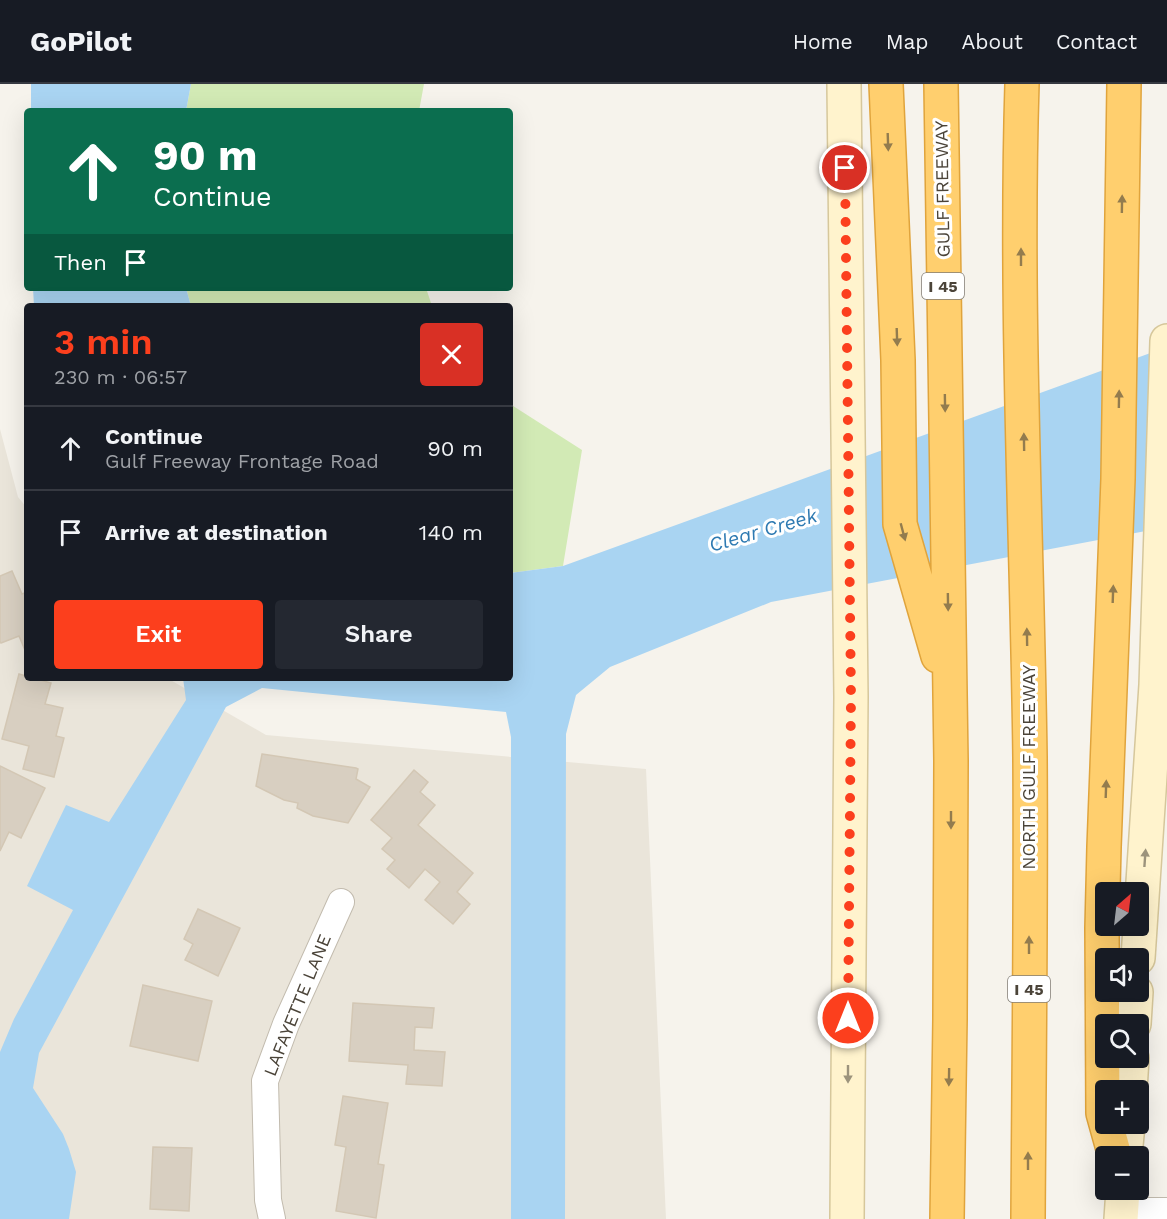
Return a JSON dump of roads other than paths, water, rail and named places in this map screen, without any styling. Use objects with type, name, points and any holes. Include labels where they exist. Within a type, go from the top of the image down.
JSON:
[{"type":"highway","points":[[886,84],[898,360],[900,524],[950,698]]},
{"type":"highway","name":"GULF FREEWAY","points":[[940,84],[950,698]]},
{"type":"highway","name":"I 45","points":[[1020,138],[1022,84]]},
{"type":"highway","points":[[1020,138],[1032,84]]},
{"type":"highway","points":[[1112,1146],[1103,1113],[1104,847],[1118,479],[1124,84]]},
{"type":"highway","name":"NORTH GULF FREEWAY","points":[[1020,138],[1021,316],[1030,758],[1028,1219]]},
{"type":"highway","name":"I 45","points":[[947,1219],[950,698]]},
{"type":"main road","points":[[844,84],[851,697],[847,1219]]},
{"type":"main road","points":[[1139,948],[1156,685],[1167,341]]},
{"type":"street","name":"LAFAYETTE LANE","points":[[272,1219],[268,1200],[265,1081],[286,1024],[341,902]]},
{"type":"street","points":[[1122,1206],[1167,1211]]},
{"type":"water","points":[[31,84],[191,84],[187,108],[31,108]]},
{"type":"water","points":[[33,291],[187,291],[190,303],[34,303]]},
{"type":"water","name":"Clear Creek","points":[[1167,347],[1167,527],[771,602],[610,667],[576,695],[566,734],[565,1219],[511,1219],[511,737],[506,712],[262,688],[226,707],[39,1053],[33,1088],[63,1134],[76,1172],[69,1219],[0,1219],[0,1052],[14,1019],[73,910],[27,886],[66,805],[109,822],[186,700],[183,681],[513,681],[513,573],[563,566]]}]
